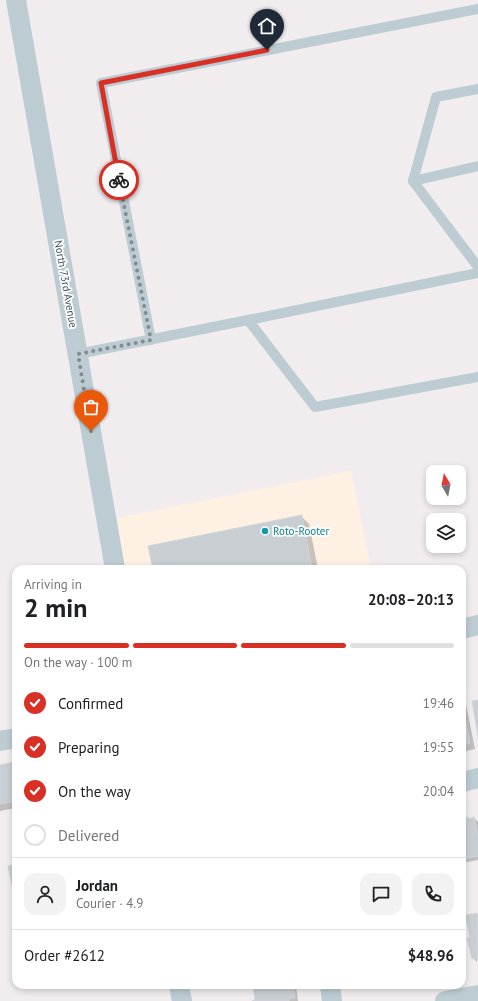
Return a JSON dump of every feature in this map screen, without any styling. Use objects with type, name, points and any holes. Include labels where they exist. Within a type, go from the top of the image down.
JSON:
[{"type":"street","name":"North 73rd Avenue","points":[[16,0],[114,565]]},
{"type":"street","points":[[466,628],[478,625]]},
{"type":"street","points":[[0,741],[12,739]]},
{"type":"street","points":[[466,781],[478,778]]},
{"type":"street","points":[[180,989],[182,1001]]},
{"type":"street","points":[[330,989],[332,1001]]},
{"type":"street","points":[[445,1001],[478,995]]},
{"type":"lane","points":[[151,340],[101,83],[478,9]]},
{"type":"lane","points":[[413,181],[436,97],[478,89]]},
{"type":"lane","points":[[413,181],[478,166]]},
{"type":"lane","points":[[413,181],[478,267]]},
{"type":"lane","points":[[78,354],[478,273]]},
{"type":"lane","points":[[248,320],[315,407],[478,377]]},
{"type":"shaded area","points":[[351,471],[370,565],[124,565],[117,518]]},
{"type":"building","name":"Roto-Rooter","points":[[302,515],[311,565],[152,565],[148,546]]},
{"type":"building","points":[[478,700],[478,736],[472,701]]},
{"type":"building","points":[[466,724],[470,743],[466,744]]},
{"type":"building","points":[[12,762],[12,802],[0,804],[0,765]]},
{"type":"building","points":[[468,817],[469,819],[474,817],[478,836],[478,856],[466,858],[466,818]]},
{"type":"building","points":[[12,865],[12,885],[8,866]]},
{"type":"building","points":[[477,913],[478,958],[472,959],[467,938],[470,938],[466,915]]},
{"type":"building","points":[[253,989],[294,989],[295,998],[289,998],[289,1001],[252,1001],[255,1000]]},
{"type":"way so far","points":[[91,431],[78,354],[151,340],[119,180]]},
{"type":"place","name":"Roto-Rooter","points":[[265,531]]},
{"type":"route","points":[[119,180],[101,83],[267,50]]}]
